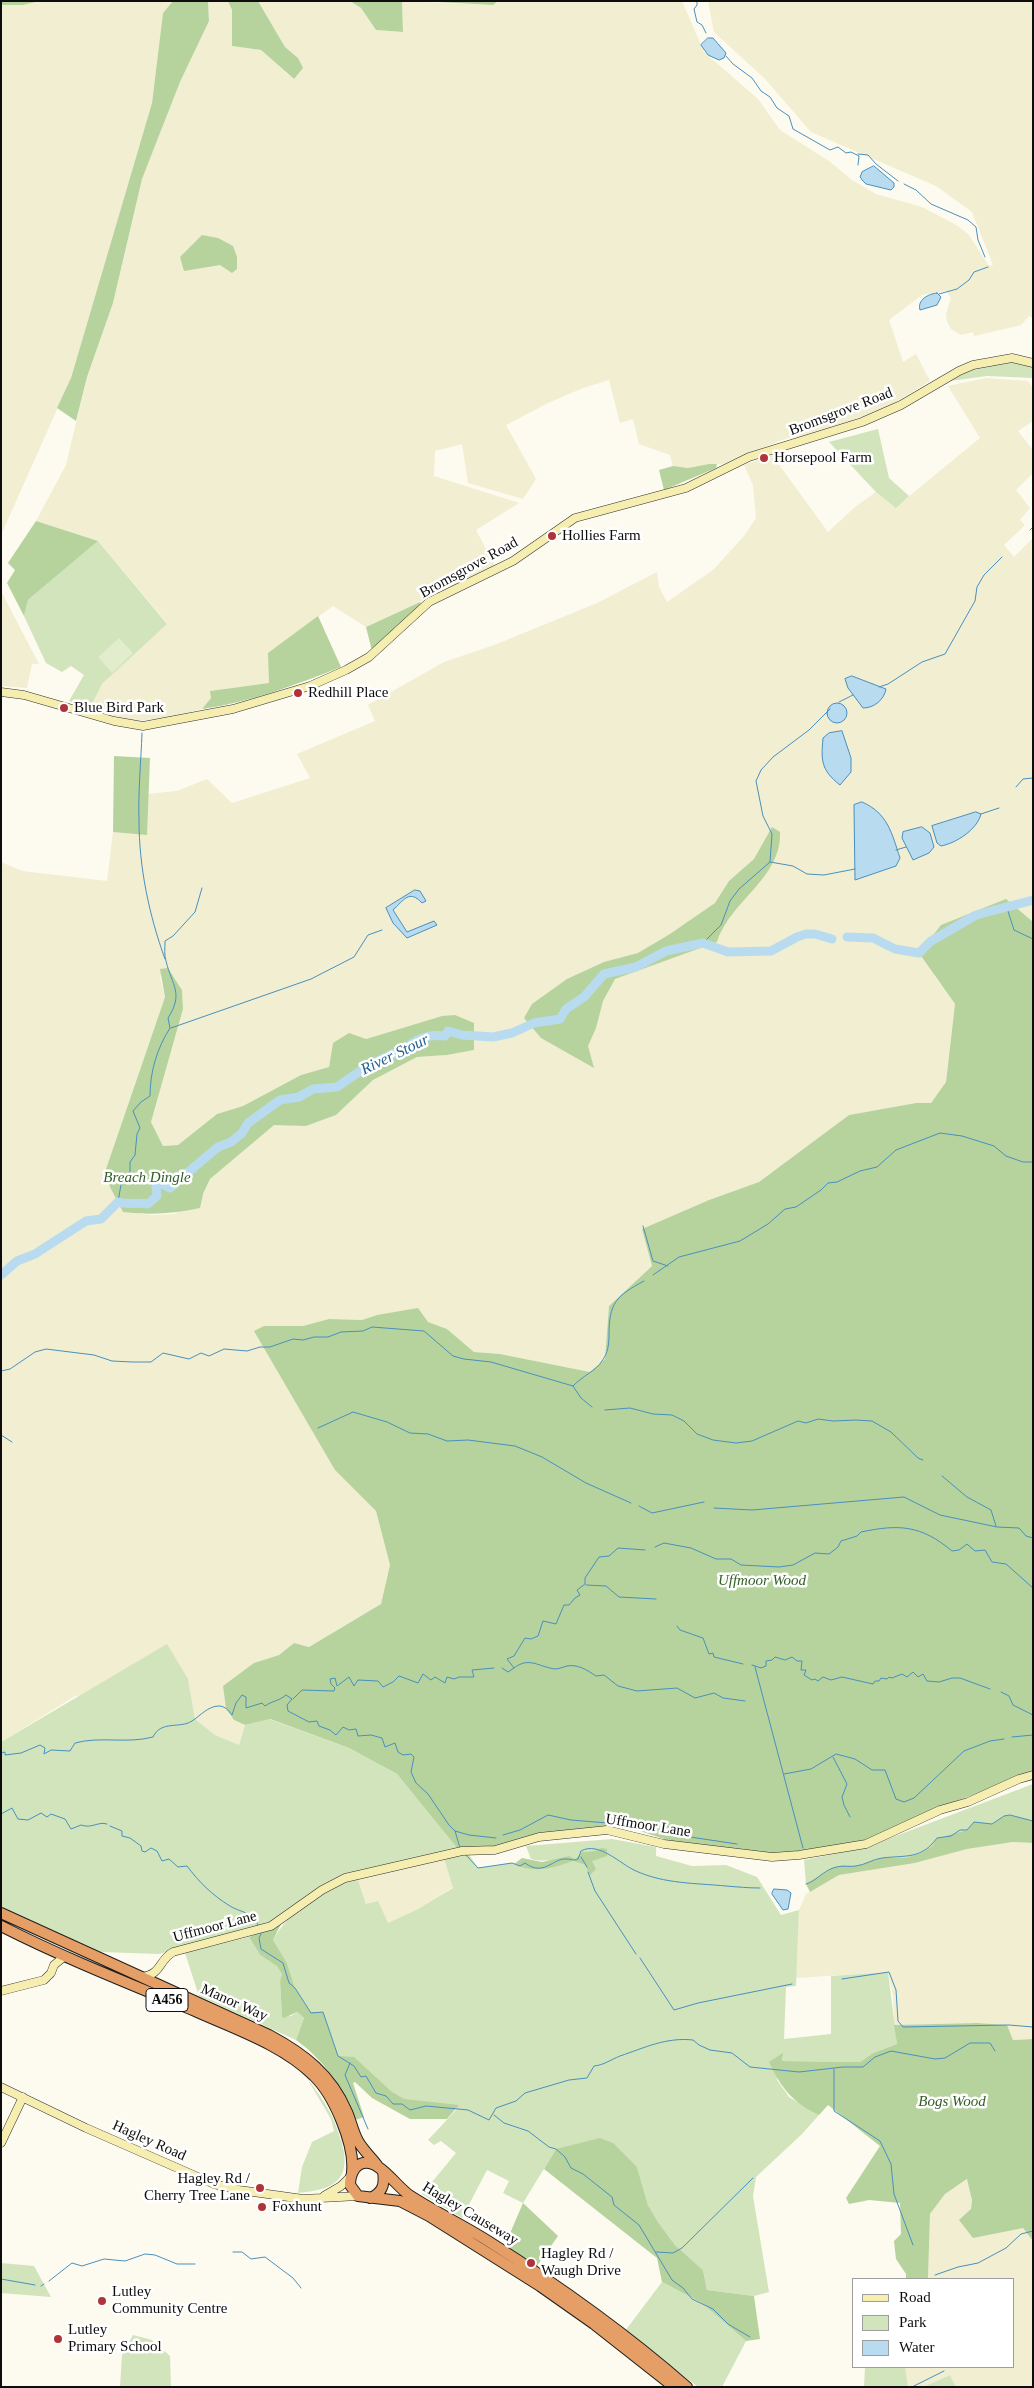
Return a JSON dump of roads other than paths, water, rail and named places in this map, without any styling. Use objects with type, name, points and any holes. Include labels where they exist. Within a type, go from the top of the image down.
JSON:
[{"type":"highway","name":"Manor Way","points":[[1,1913],[140,1978],[269,2035],[311,2060],[332,2084],[347,2112],[358,2141],[380,2168]]},
{"type":"highway","name":"Manor Way","points":[[1,1926],[227,2025],[296,2060],[315,2076],[334,2104],[352,2152],[351,2175]]},
{"type":"highway","points":[[351,2175],[358,2166],[364,2163],[380,2168],[383,2187],[375,2196],[369,2198],[358,2196]]},
{"type":"highway","name":"Hagley Causeway","points":[[380,2168],[409,2195],[487,2240],[545,2278],[644,2351],[687,2387]]},
{"type":"highway","name":"A456","points":[[351,2175],[352,2191],[358,2196]]},
{"type":"highway","name":"Hagley Causeway","points":[[369,2198],[400,2201],[412,2206],[482,2248],[594,2324],[674,2387]]},
{"type":"main road","name":"Bromsgrove Road","points":[[1,692],[24,695],[130,726],[143,726],[232,709],[310,686],[369,657],[429,602],[513,561],[575,518],[686,488],[749,457],[862,422],[901,405],[959,371],[973,365],[1012,358],[1033,363]]},
{"type":"main road","name":"Uffmoor Lane","points":[[157,1972],[167,1956],[174,1952],[271,1926],[322,1890],[345,1878],[421,1860],[462,1851],[495,1850],[540,1837],[608,1830],[664,1844],[772,1857],[787,1857],[866,1844],[940,1810],[968,1802],[1019,1779],[1033,1775]]},
{"type":"main road","points":[[37,1942],[50,1956],[54,1965]]},
{"type":"main road","points":[[1,1990],[44,1980],[51,1974],[54,1965],[66,1956]]},
{"type":"main road","points":[[140,1978],[152,1976],[157,1972],[167,1990]]},
{"type":"main road","name":"Hagley Road","points":[[1,2087],[86,2128],[214,2184],[248,2192],[303,2199],[358,2196]]},
{"type":"main road","points":[[1,2143],[24,2097]]},
{"type":"main road","points":[[323,2197],[341,2186],[351,2175]]},
{"type":"water","points":[[708,38],[713,38],[726,53],[724,58],[719,60],[708,55],[701,45]]},
{"type":"water","points":[[874,166],[894,183],[894,187],[891,190],[866,184],[860,177],[862,172]]},
{"type":"water","points":[[937,293],[941,297],[937,305],[920,310],[920,303],[924,298]]},
{"type":"water","points":[[852,676],[886,689],[881,700],[871,707],[863,708],[848,688],[845,679]]},
{"type":"water","points":[[837,703],[844,706],[847,713],[844,720],[837,723],[830,720],[827,713],[830,706]]},
{"type":"water","points":[[842,731],[851,758],[851,772],[840,785],[826,770],[822,759],[822,746],[823,738],[829,733]]},
{"type":"water","points":[[862,802],[878,812],[888,825],[900,858],[896,866],[855,880],[854,805]]},
{"type":"water","points":[[976,812],[981,814],[979,820],[965,835],[941,846],[937,843],[932,826]]},
{"type":"water","points":[[922,827],[930,833],[934,847],[929,853],[913,860],[902,838],[903,832]]},
{"type":"water","points":[[415,890],[420,891],[426,901],[422,903],[410,896],[393,910],[407,932],[434,921],[437,925],[407,938],[393,923],[386,908]]},
{"type":"water","points":[[774,1889],[787,1890],[791,1893],[788,1909],[783,1910],[772,1894]]},
{"type":"waterway","points":[[697,1],[694,9],[697,22],[702,25],[706,33]]},
{"type":"waterway","points":[[726,56],[733,64],[752,78],[761,91],[770,97],[777,108],[789,116],[793,129],[830,150],[838,147],[846,153],[851,152],[859,156],[858,165]]},
{"type":"waterway","points":[[858,154],[868,155],[876,164],[898,181]]},
{"type":"waterway","points":[[904,184],[916,190],[931,204],[968,220],[976,227],[978,240],[985,257]]},
{"type":"waterway","points":[[939,294],[957,289],[969,280],[974,272],[988,267]]},
{"type":"waterway","points":[[1030,530],[1033,527]]},
{"type":"waterway","points":[[879,687],[888,684],[922,662],[945,654],[975,601],[977,587],[984,575],[1002,557]]},
{"type":"waterway","points":[[839,702],[853,695]]},
{"type":"waterway","points":[[703,943],[721,925],[730,901],[739,889],[770,862],[772,834],[763,816],[756,781],[761,770],[773,757],[809,730],[830,709]]},
{"type":"waterway","points":[[142,733],[139,838],[146,891],[165,959]]},
{"type":"waterway","points":[[1016,787],[1023,779],[1033,778]]},
{"type":"waterway","points":[[981,814],[999,808]]},
{"type":"waterway","points":[[896,850],[906,847]]},
{"type":"waterway","points":[[770,862],[793,866],[807,874],[824,875],[855,869]]},
{"type":"waterway","points":[[118,1202],[122,1179],[130,1172],[130,1162],[135,1155],[137,1134],[140,1128],[133,1111],[150,1096],[155,1060],[170,1028],[168,1018],[175,1002],[175,990],[165,959],[165,941],[173,936],[195,912],[202,888]]},
{"type":"waterway","name":"River Stour","points":[[847,937],[873,938],[895,949],[919,953],[931,941],[976,915],[1033,900]]},
{"type":"waterway","points":[[1007,908],[1014,930],[1033,939]]},
{"type":"waterway","points":[[171,1028],[311,979],[354,957],[368,935],[382,930]]},
{"type":"waterway","name":"River Stour","points":[[1,1275],[17,1261],[35,1254],[86,1221],[101,1219],[118,1202],[148,1204],[157,1196],[156,1186],[160,1183],[170,1188],[174,1185],[177,1176],[185,1175],[218,1147],[231,1142],[242,1133],[248,1123],[280,1100],[299,1097],[313,1089],[337,1087],[369,1065],[394,1053],[401,1054],[420,1039],[432,1036],[445,1036],[448,1031],[462,1035],[493,1037],[512,1033],[534,1023],[560,1019],[566,1009],[584,997],[604,974],[636,967],[666,951],[703,943],[728,952],[771,951],[806,934],[815,934],[832,939]]},
{"type":"waterway","points":[[653,1275],[679,1257],[740,1241],[768,1224],[785,1209],[796,1207],[828,1183],[837,1182],[860,1171],[877,1167],[896,1150],[940,1133],[962,1136],[994,1146],[1006,1156],[1023,1162],[1033,1162]]},
{"type":"waterway","points":[[643,1226],[653,1261],[668,1266]]},
{"type":"waterway","points":[[573,1386],[600,1364],[606,1355],[609,1324],[616,1302],[627,1291],[644,1281]]},
{"type":"waterway","points":[[1,1371],[10,1369],[35,1352],[46,1349],[94,1355],[112,1361],[151,1362],[163,1353],[189,1359],[201,1353],[209,1356],[224,1349],[247,1351],[260,1347],[270,1347],[293,1339],[303,1340],[314,1337],[328,1337],[341,1332],[363,1331],[372,1327],[424,1331],[453,1356],[491,1362],[573,1386],[581,1398],[592,1407]]},
{"type":"waterway","points":[[605,1410],[630,1408],[653,1414],[672,1415],[684,1421],[697,1434],[713,1440],[736,1443],[752,1441],[798,1421],[806,1423],[818,1419],[872,1421],[891,1432],[918,1458],[923,1460]]},
{"type":"waterway","points":[[318,1428],[353,1412],[387,1422],[410,1433],[428,1434],[447,1441],[468,1440],[515,1446],[542,1457],[586,1483],[631,1503]]},
{"type":"waterway","points":[[1,1435],[12,1442]]},
{"type":"waterway","points":[[942,1476],[967,1497],[991,1510],[996,1526]]},
{"type":"waterway","points":[[714,1508],[752,1510],[904,1497],[940,1515],[997,1527],[1019,1528],[1026,1536],[1033,1538]]},
{"type":"waterway","points":[[639,1506],[652,1513],[704,1502]]},
{"type":"waterway","points":[[655,1547],[664,1543],[691,1548],[716,1559],[731,1559],[741,1565],[779,1567],[793,1565],[815,1553],[829,1554],[838,1547],[841,1541],[857,1536],[861,1532],[887,1528],[909,1529],[920,1531],[930,1536],[952,1551],[959,1550],[967,1544],[975,1551],[985,1550],[992,1562],[1006,1564],[1033,1588]]},
{"type":"waterway","points":[[502,1668],[508,1672],[514,1668],[507,1659],[514,1656],[525,1638],[531,1639],[538,1636],[543,1621],[556,1624],[564,1605],[569,1605],[580,1595],[577,1590],[585,1584],[585,1578],[599,1557],[609,1556],[618,1548],[645,1550]]},
{"type":"waterway","points":[[586,1585],[606,1586],[619,1597],[656,1599]]},
{"type":"waterway","points":[[677,1626],[680,1630],[703,1638],[709,1654],[713,1653],[714,1657],[743,1664]]},
{"type":"waterway","points":[[752,1665],[761,1668],[766,1666],[766,1661],[772,1660],[775,1657],[785,1660],[792,1657],[797,1661],[802,1661],[801,1670],[806,1670],[804,1675],[818,1681],[823,1677],[831,1680],[842,1677],[873,1684],[881,1678],[887,1679],[902,1674],[907,1677],[913,1672],[918,1677],[923,1674],[927,1681],[939,1682],[960,1678],[990,1689]]},
{"type":"waterway","points":[[514,1668],[524,1663],[534,1663],[555,1669],[575,1666],[596,1676],[604,1675],[618,1686],[637,1691],[677,1688],[695,1698],[714,1693],[723,1698],[745,1701]]},
{"type":"waterway","points":[[755,1667],[803,1848]]},
{"type":"waterway","points":[[293,1699],[302,1690],[334,1691],[335,1688],[331,1684],[330,1679],[335,1678],[337,1686],[349,1677],[354,1686],[358,1680],[378,1681],[383,1687],[393,1682],[399,1676],[418,1683],[423,1674],[431,1680],[435,1677],[445,1683],[447,1677],[454,1679],[474,1677],[472,1670],[494,1668]]},
{"type":"waterway","points":[[1001,1692],[1009,1696],[1013,1705],[1033,1715]]},
{"type":"waterway","points":[[1,1753],[5,1752],[5,1755],[21,1753],[40,1745],[45,1748],[44,1754],[51,1750],[70,1751],[75,1743],[84,1741],[133,1740],[153,1737],[161,1728],[192,1721],[215,1706],[223,1707],[232,1715],[236,1703],[242,1695],[246,1697],[246,1708],[262,1703],[265,1706],[286,1695],[292,1699],[287,1705],[288,1711],[309,1722],[317,1721],[319,1726],[330,1730],[336,1735],[343,1727],[349,1730],[356,1729],[358,1736],[371,1735],[382,1738],[385,1747],[395,1743],[398,1752],[403,1755],[411,1754],[414,1757],[411,1772],[416,1783],[428,1794],[455,1831],[469,1835],[496,1838]]},
{"type":"waterway","points":[[1012,1737],[1033,1735]]},
{"type":"waterway","points":[[784,1774],[811,1769],[836,1754],[855,1759],[872,1770],[885,1770],[896,1799],[904,1802],[914,1798],[964,1751],[990,1741],[1004,1739]]},
{"type":"waterway","points":[[833,1757],[847,1784],[842,1797],[850,1817]]},
{"type":"waterway","points":[[1,1814],[12,1808],[18,1819],[28,1820],[41,1813],[47,1817],[51,1814],[65,1819],[71,1829],[81,1825],[107,1824]]},
{"type":"waterway","points":[[503,1835],[520,1830],[548,1815],[571,1820],[644,1826],[663,1833],[737,1844]]},
{"type":"waterway","points":[[806,1884],[836,1867],[856,1866],[879,1859],[919,1853],[925,1850],[937,1838],[951,1836],[960,1830],[967,1830],[974,1822],[992,1824],[1004,1816],[1010,1815],[1033,1821]]},
{"type":"waterway","points":[[110,1826],[122,1831],[122,1836],[130,1838],[141,1846],[142,1851],[145,1852],[151,1848],[157,1851],[162,1861],[169,1859],[178,1867],[187,1866],[212,1893],[223,1902],[253,1917],[258,1925]]},
{"type":"waterway","points":[[455,1831],[460,1848]]},
{"type":"waterway","points":[[465,1854],[478,1868],[512,1863],[520,1866],[525,1863],[532,1867],[543,1868],[561,1859],[576,1860],[581,1851],[595,1849],[602,1851],[636,1871],[669,1881],[760,1888]]},
{"type":"waterway","points":[[581,1857],[587,1867]]},
{"type":"waterway","points":[[588,1872],[595,1891],[636,1954]]},
{"type":"waterway","points":[[261,1934],[259,1938],[261,1949],[283,1963],[289,1983],[295,1988],[311,2013],[323,2012],[338,2056],[354,2066],[361,2077],[366,2076],[376,2093],[386,2096],[393,2104],[402,2104],[410,2110],[426,2106],[468,2110],[489,2120],[496,2108],[516,2101],[525,2093],[569,2080],[587,2078],[594,2066],[647,2047],[683,2039],[693,2040],[710,2050],[732,2053],[750,2067],[799,2072],[843,2067],[863,2067],[875,2057],[891,2051],[935,2059],[945,2058],[970,2043],[990,2043],[995,2051]]},
{"type":"waterway","points":[[640,1958],[674,2010],[698,2003],[792,1984]]},
{"type":"waterway","points":[[842,1979],[889,1972],[896,1990],[898,2021],[903,2027],[1009,2025],[1033,2027]]},
{"type":"waterway","points":[[350,2063],[345,2075],[368,2129]]},
{"type":"waterway","points":[[834,2069],[834,2111],[880,2141],[891,2164],[894,2194],[913,2245]]},
{"type":"waterway","points":[[494,2115],[504,2123],[528,2131],[549,2147],[556,2149],[565,2157],[571,2168],[583,2174],[612,2197],[614,2205],[639,2225],[672,2280],[683,2288],[692,2299],[713,2309],[728,2324],[750,2337]]},
{"type":"waterway","points":[[656,2252],[673,2253],[682,2248],[753,2178]]},
{"type":"waterway","points":[[935,2275],[958,2267],[978,2263],[1006,2248],[1021,2234],[1033,2231]]},
{"type":"waterway","points":[[233,2252],[242,2252],[251,2259],[265,2257],[293,2278],[301,2288]]},
{"type":"waterway","points":[[49,2281],[72,2263],[82,2266],[104,2259],[125,2261],[145,2254],[155,2255],[177,2264],[195,2264]]},
{"type":"waterway","points":[[1,2279],[35,2285]]},
{"type":"waterway","points":[[912,2387],[944,2371]]},
{"type":"place","name":"Horsepool Farm","points":[[764,458]]},
{"type":"place","name":"Hollies Farm","points":[[552,536]]},
{"type":"place","name":"Redhill Place","points":[[298,693]]},
{"type":"place","name":"Blue Bird Park","points":[[64,708]]},
{"type":"place","name":"Hagley Rd / Cherry Tree Lane","points":[[260,2188]]},
{"type":"place","name":"Foxhunt","points":[[262,2207]]},
{"type":"place","name":"Hagley Rd / Waugh Drive","points":[[531,2263]]},
{"type":"place","name":"Lutley Community Centre","points":[[102,2301]]},
{"type":"place","name":"Lutley Primary School","points":[[58,2339]]},
{"type":"park label","name":"Breach Dingle","points":[[147,1178]]},
{"type":"park label","name":"Uffmoor Wood","points":[[762,1581]]},
{"type":"park label","name":"Bogs Wood","points":[[952,2102]]}]
